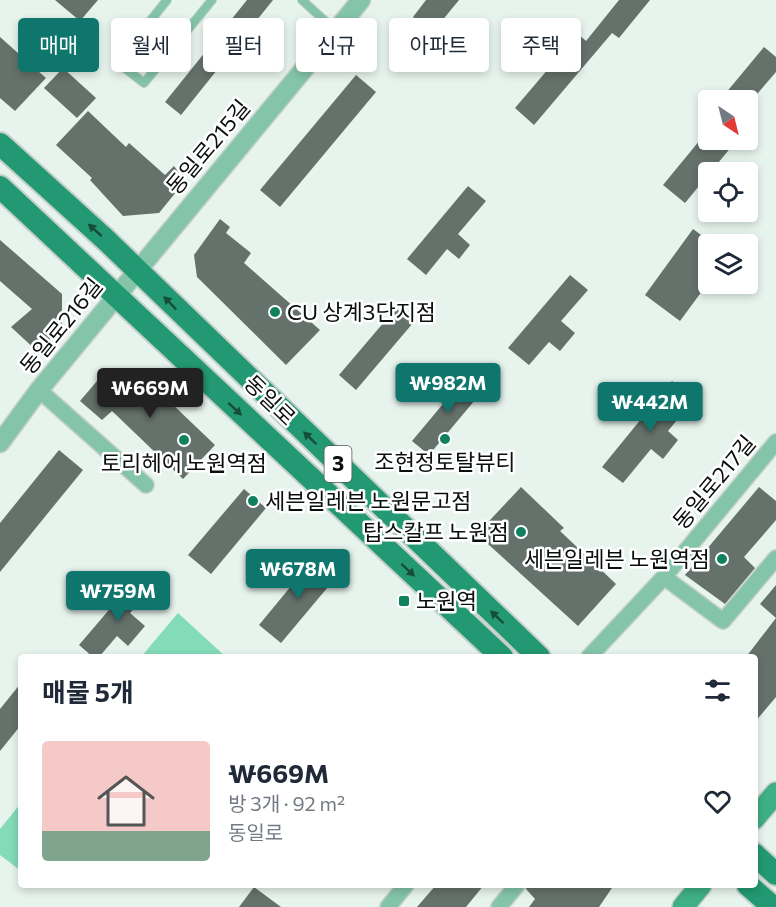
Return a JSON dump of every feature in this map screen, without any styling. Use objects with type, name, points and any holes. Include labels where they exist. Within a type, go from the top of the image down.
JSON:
[{"type":"main road","name":"동일로","points":[[0,144],[138,270],[536,654]]},
{"type":"main road","name":"동일로","points":[[0,187],[117,295],[158,338],[499,654]]},
{"type":"main road","points":[[758,814],[776,793]]},
{"type":"main road","points":[[758,858],[776,874]]},
{"type":"main road","points":[[683,907],[699,888]]},
{"type":"main road","points":[[751,888],[773,907]]},
{"type":"street","name":"동일로215길","points":[[347,18],[362,0]]},
{"type":"street","name":"동일로215길","points":[[138,270],[302,72]]},
{"type":"street","name":"동일로216길","points":[[0,443],[39,390],[138,270]]},
{"type":"street","points":[[39,390],[146,484]]},
{"type":"street","name":"동일로217길","points":[[592,654],[664,577],[776,442]]},
{"type":"street","points":[[664,577],[723,621],[776,558]]},
{"type":"street","points":[[388,907],[404,888]]},
{"type":"street","points":[[499,907],[515,888]]},
{"type":"lane","points":[[167,0],[117,62],[144,83],[212,0]]},
{"type":"lane","points":[[302,0],[322,18]]},
{"type":"green space","points":[[178,613],[223,654],[144,654]]},
{"type":"green space","points":[[18,807],[18,869],[0,855],[0,829]]},
{"type":"building","points":[[55,0],[98,0],[83,18],[76,18]]},
{"type":"building","points":[[247,0],[273,0],[259,18],[233,18]]},
{"type":"building","points":[[426,0],[459,0],[444,18],[413,17]]},
{"type":"building","points":[[619,0],[650,0],[619,38],[612,33],[581,70],[581,37],[586,41]]},
{"type":"building","points":[[0,37],[18,53],[18,72],[39,72],[46,78],[15,111],[0,98]]},
{"type":"building","points":[[764,47],[776,57],[776,72],[758,93],[758,90],[728,90]]},
{"type":"building","points":[[203,55],[203,72],[215,72],[181,115],[165,102]]},
{"type":"building","points":[[59,72],[67,72],[96,98],[77,118],[44,88]]},
{"type":"building","points":[[546,72],[579,72],[534,125],[515,108]]},
{"type":"building","points":[[356,75],[376,92],[280,207],[260,190]]},
{"type":"building","points":[[88,111],[126,147],[129,143],[165,175],[174,166],[185,181],[159,213],[123,216],[90,180],[92,178],[56,145]]},
{"type":"building","points":[[698,142],[698,150],[729,150],[719,162],[698,162],[698,187],[685,203],[663,185]]},
{"type":"building","points":[[468,186],[486,201],[458,234],[470,245],[459,259],[447,249],[426,275],[407,259]]},
{"type":"building","points":[[220,219],[230,227],[226,233],[251,253],[244,263],[320,330],[286,365],[197,277],[194,255]]},
{"type":"building","points":[[693,229],[700,234],[698,234],[698,294],[700,294],[680,321],[645,295]]},
{"type":"building","points":[[0,240],[62,294],[62,326],[38,352],[11,327],[32,309],[0,281]]},
{"type":"building","points":[[570,275],[588,290],[561,321],[575,333],[560,351],[549,342],[529,365],[508,348]]},
{"type":"building","points":[[396,308],[413,323],[356,390],[339,375]]},
{"type":"building","points":[[136,372],[158,390],[165,407],[170,402],[215,445],[183,479],[112,411],[102,420],[80,401],[103,374]]},
{"type":"building","points":[[468,374],[485,388],[429,455],[412,441]]},
{"type":"building","points":[[672,381],[694,399],[668,431],[678,440],[663,459],[651,449],[623,483],[602,467]]},
{"type":"building","points":[[59,450],[83,470],[0,572],[0,523]]},
{"type":"building","points":[[521,487],[564,528],[560,531],[616,584],[578,626],[477,534]]},
{"type":"building","points":[[759,487],[776,501],[776,520],[744,557],[755,568],[725,604],[685,575]]},
{"type":"building","points":[[244,489],[266,508],[211,574],[188,555]]},
{"type":"building","points":[[315,557],[338,575],[281,643],[259,625]]},
{"type":"building","points":[[137,577],[151,589],[130,613],[145,626],[128,646],[117,636],[102,654],[90,654],[79,645]]},
{"type":"building","points":[[776,585],[776,618],[760,604]]},
{"type":"building","points":[[776,618],[776,697],[758,718],[758,654],[748,654]]},
{"type":"building","points":[[18,687],[18,729],[0,751],[0,709]]},
{"type":"building","points":[[255,888],[281,907],[239,907]]},
{"type":"building","points":[[433,888],[482,888],[466,907],[417,907]]},
{"type":"building","points":[[612,888],[599,907],[529,907],[535,899],[526,889]]},
{"type":"place","name":"CU 상계3단지점","points":[[275,312]]},
{"type":"place","name":"조현정토탈뷰티","points":[[445,439]]},
{"type":"place","name":"토리헤어 노원역점","points":[[184,440]]},
{"type":"place","name":"세븐일레븐 노원문고점","points":[[253,501]]},
{"type":"place","name":"탑스칼프 노원점","points":[[521,532]]},
{"type":"place","name":"세븐일레븐 노원역점","points":[[722,559]]},
{"type":"place","name":"노원역","points":[[404,601]]}]
